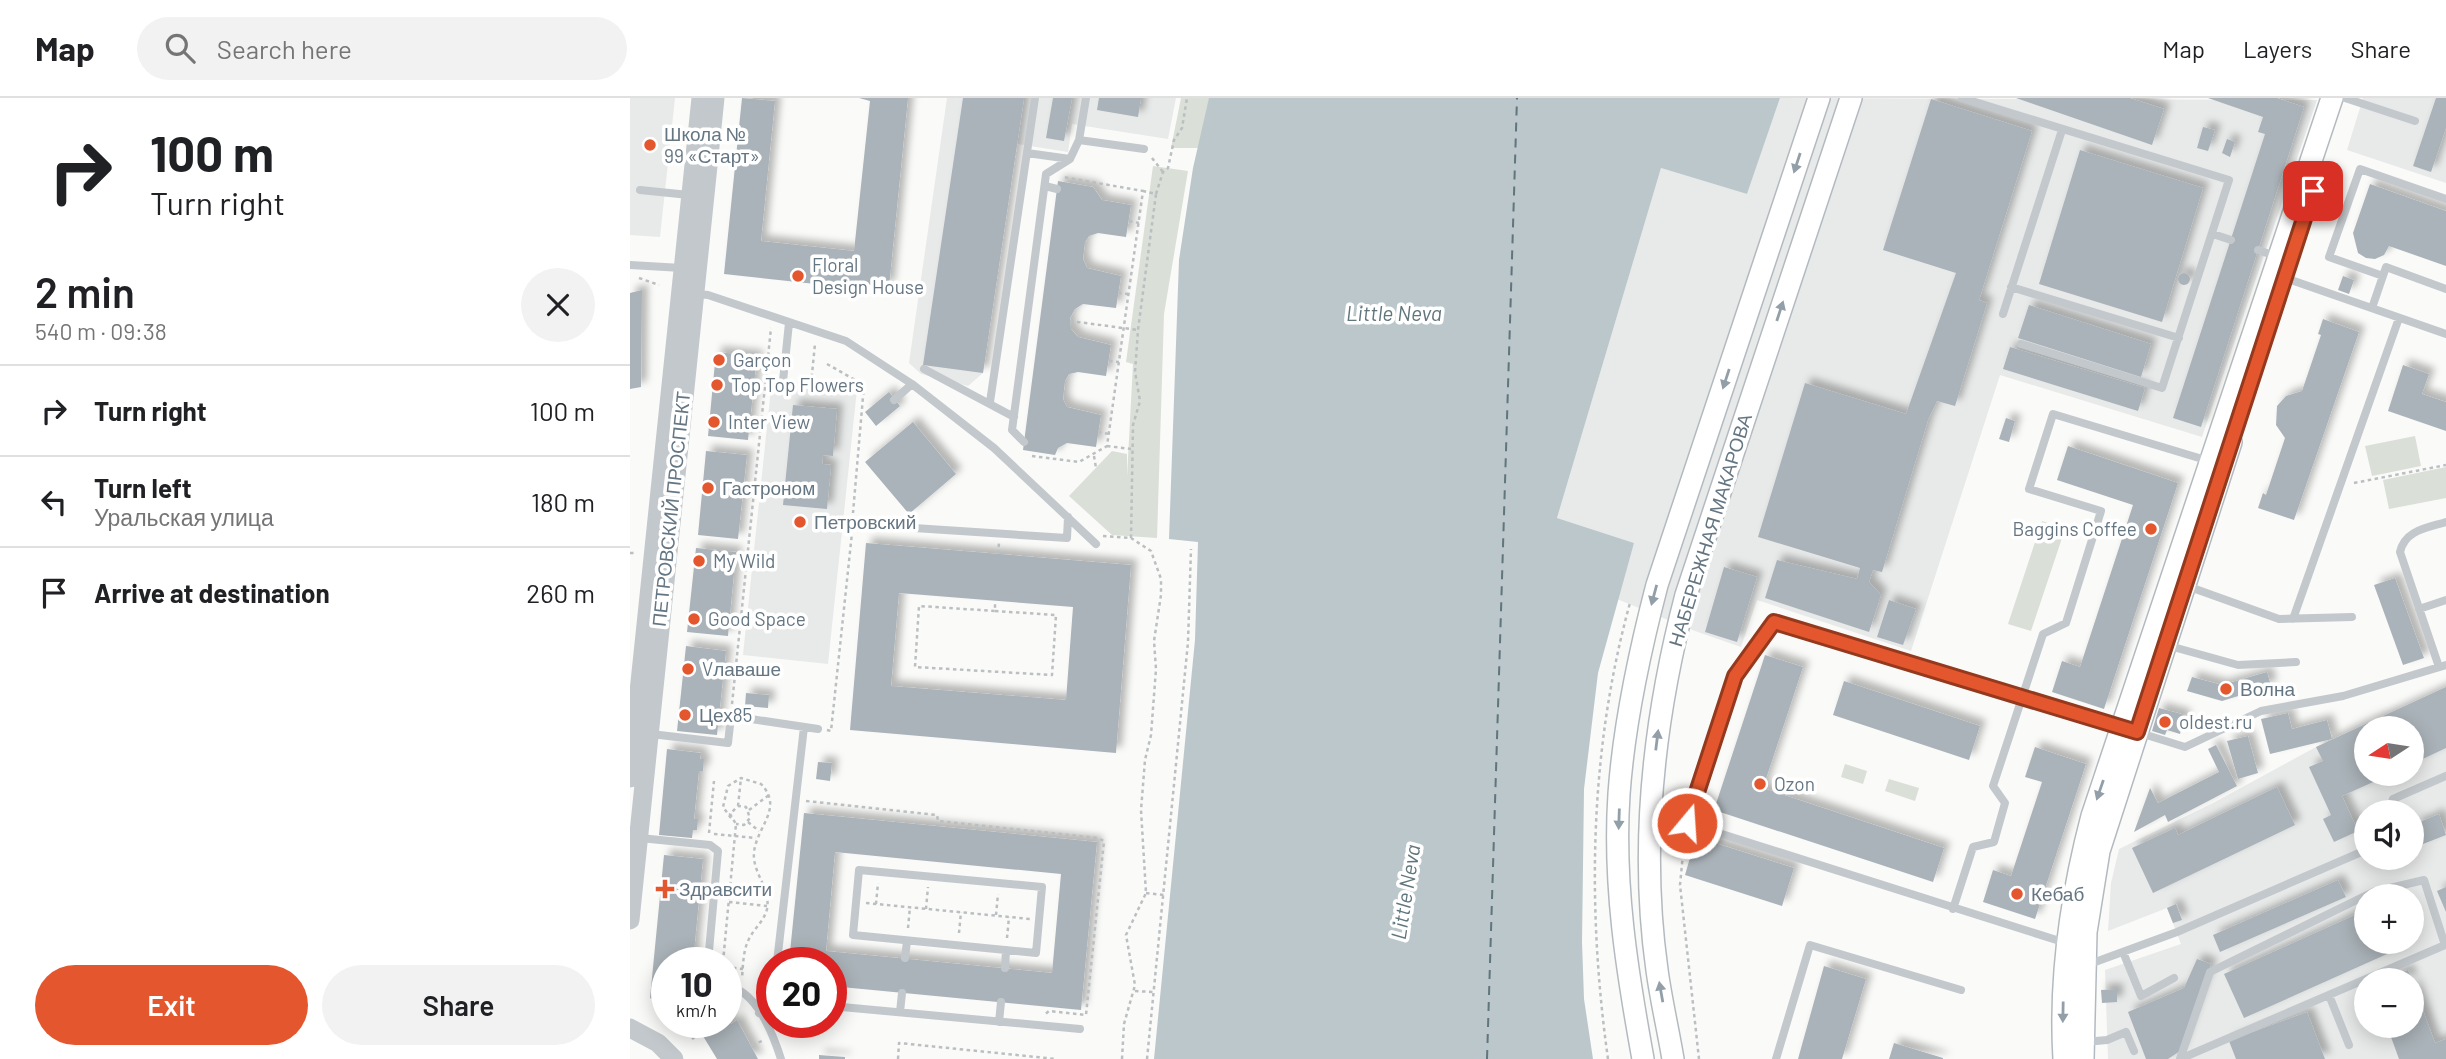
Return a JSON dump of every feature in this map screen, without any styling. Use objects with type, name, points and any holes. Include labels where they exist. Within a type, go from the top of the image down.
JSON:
[{"type":"main road","name":"НАБЕРЕЖНАЯ МАКАРОВА","points":[[1643,1059],[1620,908],[1619,795],[1627,721],[1657,585],[1819,98]]},
{"type":"main road","name":"НАБЕРЕЖНАЯ МАКАРОВА","points":[[1673,1059],[1657,969],[1651,906],[1650,797],[1668,663],[1686,595],[1851,98]]},
{"type":"main road","points":[[2158,641],[2184,585],[2332,98]]},
{"type":"main road","points":[[2064,1059],[2084,847],[2129,729],[2158,641],[2209,461],[2345,98]]},
{"type":"main road","points":[[2074,966],[2083,1051]]},
{"type":"street","name":"ПЕТРОВСКИЙ ПРОСПЕКТ","points":[[630,920],[638,838],[636,799],[642,733],[697,196],[701,98]]},
{"type":"street","name":"ПЕТРОВСКИЙ ПРОСПЕКТ","points":[[687,292],[682,268],[715,98]]},
{"type":"street","name":"ПЕТРОВСКИЙ ПРОСПЕКТ","points":[[630,778],[642,733]]},
{"type":"street","points":[[631,1027],[659,1043],[674,1059]]},
{"type":"lane","points":[[990,402],[1035,98]]},
{"type":"lane","points":[[1024,442],[1012,430],[1046,174],[1070,159],[1079,140],[1086,98]]},
{"type":"lane","points":[[1962,98],[2229,180],[2162,388],[2021,344]]},
{"type":"lane","points":[[2345,98],[2415,121]]},
{"type":"lane","points":[[2003,314],[2062,130]]},
{"type":"lane","points":[[1079,140],[1144,149]]},
{"type":"lane","points":[[1027,153],[1070,159]]},
{"type":"lane","points":[[2383,276],[2329,257],[2360,169],[2446,199]]},
{"type":"lane","points":[[1045,186],[1057,189]]},
{"type":"lane","points":[[640,190],[697,196]]},
{"type":"lane","points":[[2213,234],[2231,240]]},
{"type":"lane","points":[[2258,250],[2282,268],[2372,308],[2446,334]]},
{"type":"lane","points":[[630,265],[682,268]]},
{"type":"lane","points":[[2372,308],[2386,267],[2446,289]]},
{"type":"lane","points":[[2011,287],[2179,338]]},
{"type":"lane","points":[[687,292],[708,295],[846,341],[912,384],[993,448],[1096,544]]},
{"type":"lane","points":[[1027,314],[1039,316]]},
{"type":"lane","points":[[2294,619],[2399,318]]},
{"type":"lane","points":[[783,380],[789,323]]},
{"type":"lane","points":[[924,369],[1014,417]]},
{"type":"lane","points":[[894,400],[912,384]]},
{"type":"lane","points":[[1953,909],[1973,847],[1994,842],[2006,803],[1993,786],[2043,634],[2066,624],[2101,511],[2029,489],[2053,414],[2209,461]]},
{"type":"lane","points":[[852,524],[1067,538],[1068,517]]},
{"type":"lane","points":[[2076,943],[1953,909],[1687,823],[1735,676],[1774,622],[2185,747],[2261,711],[2343,696],[2442,666],[2419,610],[2400,552],[2402,542],[2410,534],[2446,522]]},
{"type":"lane","points":[[2184,585],[2279,620],[2352,617]]},
{"type":"lane","points":[[2419,610],[2446,600]]},
{"type":"lane","points":[[2158,641],[2238,665],[2297,662]]},
{"type":"lane","points":[[642,733],[728,743],[731,716],[818,729]]},
{"type":"lane","points":[[779,947],[804,727]]},
{"type":"lane","points":[[2393,800],[2446,776]]},
{"type":"lane","points":[[638,838],[715,847],[718,855],[709,947]]},
{"type":"lane","points":[[2074,966],[2123,952],[2307,878],[2354,856]]},
{"type":"lane","points":[[859,870],[879,872],[1042,887],[1036,953],[853,935],[859,870]]},
{"type":"lane","points":[[2424,880],[2445,945],[2180,1059],[2210,972],[2373,892],[2424,880]]},
{"type":"lane","points":[[905,958],[907,941]]},
{"type":"lane","points":[[1776,1059],[1810,945],[1961,990]]},
{"type":"lane","points":[[1005,968],[1006,950]]},
{"type":"lane","points":[[2123,952],[2141,996],[2174,978]]},
{"type":"lane","points":[[742,992],[756,1009]]},
{"type":"lane","points":[[900,1013],[902,992]]},
{"type":"lane","points":[[2329,995],[2349,1045]]},
{"type":"lane","points":[[999,1022],[1001,1002]]},
{"type":"lane","points":[[847,1008],[1080,1029]]},
{"type":"lane","points":[[2083,1051],[2126,1032],[2134,1051]]},
{"type":"lane","points":[[771,1038],[781,1059]]},
{"type":"path","points":[[1131,538],[1133,425],[1140,401],[1135,372],[1138,330],[1156,194],[1163,172],[1168,168],[1174,141],[1182,128],[1187,98]]},
{"type":"path","points":[[1144,149],[1163,172]]},
{"type":"path","points":[[1046,174],[1156,194]]},
{"type":"path","points":[[1032,456],[1079,462],[1094,456],[1107,446],[1143,191]]},
{"type":"path","points":[[1129,221],[1139,223]]},
{"type":"path","points":[[630,277],[647,279],[659,285]]},
{"type":"path","points":[[1118,293],[1129,294]]},
{"type":"path","points":[[1070,321],[1138,330]]},
{"type":"path","points":[[731,716],[771,328]]},
{"type":"path","points":[[811,384],[815,344]]},
{"type":"path","points":[[1109,361],[1119,362]]},
{"type":"path","points":[[818,729],[831,731],[864,385],[827,364]]},
{"type":"path","points":[[1098,432],[1109,434]]},
{"type":"path","points":[[1107,446],[1133,449]]},
{"type":"path","points":[[1094,456],[1096,468]]},
{"type":"path","points":[[2340,486],[2446,465]]},
{"type":"path","points":[[1086,535],[1131,538],[1151,551],[1161,579],[1154,641],[1156,669],[1152,735],[1145,760],[1141,810],[1146,893],[1126,935],[1135,990],[1124,1024],[1122,1059]]},
{"type":"path","points":[[998,554],[999,543]]},
{"type":"path","points":[[1147,1059],[1188,642],[1191,549]]},
{"type":"path","points":[[995,601],[995,611]]},
{"type":"path","points":[[919,606],[995,611],[1056,615],[1052,675],[915,667],[919,606]]},
{"type":"path","points":[[738,806],[741,778]]},
{"type":"path","points":[[724,947],[736,824],[723,807],[724,793],[741,778],[755,780],[769,795],[771,810],[756,838],[754,858],[767,895],[767,906],[746,943],[742,980]]},
{"type":"path","points":[[708,845],[714,781]]},
{"type":"path","points":[[748,822],[749,810],[769,795]]},
{"type":"path","points":[[803,805],[806,800],[937,815],[938,821],[1098,838],[1104,841],[1086,1015],[1049,1011],[1042,1017]]},
{"type":"path","points":[[738,806],[749,810]]},
{"type":"path","points":[[731,818],[732,810],[738,806]]},
{"type":"path","points":[[736,824],[748,822],[759,831]]},
{"type":"path","points":[[1687,823],[1681,853],[1680,885],[1699,1059]]},
{"type":"path","points":[[709,833],[756,838]]},
{"type":"path","points":[[876,904],[879,872]]},
{"type":"path","points":[[926,909],[929,876]]},
{"type":"path","points":[[996,915],[999,883]]},
{"type":"path","points":[[1146,893],[1164,895]]},
{"type":"path","points":[[714,901],[767,906]]},
{"type":"path","points":[[856,902],[1039,919]]},
{"type":"path","points":[[907,941],[910,907]]},
{"type":"path","points":[[957,946],[961,912]]},
{"type":"path","points":[[1006,950],[1009,917]]},
{"type":"path","points":[[1135,990],[1154,992]]},
{"type":"path","points":[[752,1045],[765,1040]]},
{"type":"path","points":[[898,1059],[899,1043],[1056,1059]]},
{"type":"path","points":[[1000,1053],[1000,1059]]},
{"type":"shaded area","name":"Школа № 99 «Старт»","points":[[630,98],[675,98],[660,237],[630,235]]},
{"type":"shaded area","points":[[947,98],[1176,98],[1168,139],[1072,124],[1068,152],[1017,144],[983,373],[968,386],[921,374],[909,363]]},
{"type":"shaded area","points":[[1181,98],[1213,98],[1201,148],[1171,148]]},
{"type":"shaded area","points":[[1780,98],[2317,100],[2202,437],[2000,375],[1911,651],[1757,600],[1741,647],[1695,631],[1617,599],[1634,543],[1557,518],[1661,168],[1747,194]]},
{"type":"shaded area","points":[[2363,98],[2446,98],[2446,183],[2347,150]]},
{"type":"shaded area","points":[[1153,166],[1188,171],[1164,314],[1157,538],[1112,535],[1069,496],[1112,451],[1127,454],[1127,477],[1133,364],[1126,362]]},
{"type":"shaded area","name":"Петровский","points":[[772,379],[857,389],[828,664],[743,655]]},
{"type":"shaded area","points":[[2415,436],[2421,466],[2372,476],[2365,446]]},
{"type":"shaded area","points":[[2446,467],[2446,498],[2389,509],[2383,480]]},
{"type":"shaded area","points":[[2042,521],[2065,529],[2031,631],[2008,624]]},
{"type":"shaded area","points":[[2446,687],[2446,1059],[2108,1059],[2105,970],[2181,944],[2167,908],[2108,931],[2111,883],[2119,849],[2354,729],[2354,786],[2424,786],[2424,716],[2383,716]]},
{"type":"shaded area","points":[[1845,764],[1867,771],[1863,784],[1841,777]]},
{"type":"shaded area","points":[[1889,779],[1919,788],[1915,801],[1885,791]]},
{"type":"water","name":"Little Neva","points":[[1209,98],[1780,98],[1747,194],[1661,168],[1557,518],[1634,543],[1598,673],[1584,789],[1582,942],[1584,999],[1593,1059],[1154,1059],[1195,640],[1198,542],[1169,539],[1179,260],[1193,168]]},
{"type":"building","points":[[742,98],[775,101],[761,241],[854,251],[870,101],[859,98],[908,98],[889,287],[844,282],[843,287],[724,274]]},
{"type":"building","points":[[963,98],[1024,98],[983,373],[923,365]]},
{"type":"building","points":[[1053,98],[1072,98],[1064,141],[1046,138]]},
{"type":"building","points":[[1099,98],[1141,98],[1138,117],[1097,110]]},
{"type":"building","points":[[2016,98],[2130,98],[2164,109],[2152,145]]},
{"type":"building","points":[[2208,98],[2277,98],[2304,107],[2201,427],[2173,418],[2265,134],[2258,132],[2263,117]]},
{"type":"building","points":[[2436,98],[2446,98],[2446,128],[2431,172],[2413,166]]},
{"type":"building","points":[[1931,99],[2032,131],[1979,300],[1987,303],[1955,406],[1937,401],[1928,420],[1882,572],[1873,570],[1869,582],[1881,595],[1869,632],[1765,598],[1777,560],[1857,579],[1860,568],[1758,537],[1805,383],[1906,414],[1956,273],[1883,250]]},
{"type":"building","points":[[2203,127],[2215,130],[2208,151],[2197,148]]},
{"type":"building","points":[[2227,139],[2235,142],[2230,157],[2222,153]]},
{"type":"building","points":[[2080,150],[2203,188],[2162,322],[2039,284]]},
{"type":"building","points":[[1058,181],[1093,187],[1102,200],[1131,205],[1126,237],[1098,233],[1089,236],[1085,242],[1083,259],[1087,268],[1121,276],[1116,308],[1083,304],[1075,309],[1070,318],[1071,329],[1078,337],[1111,345],[1106,376],[1078,372],[1069,374],[1065,381],[1063,399],[1067,407],[1101,415],[1096,447],[1067,443],[1058,448],[1055,455],[1023,450]]},
{"type":"building","points":[[2370,184],[2446,211],[2446,266],[2389,246],[2384,255],[2375,259],[2358,253],[2353,233]]},
{"type":"building","points":[[2184,273],[2190,279],[2184,285],[2178,279]]},
{"type":"building","points":[[2343,276],[2354,280],[2349,294],[2338,290]]},
{"type":"building","points":[[642,290],[641,387],[630,389],[630,293]]},
{"type":"building","points":[[2029,305],[2151,344],[2141,377],[2018,338]]},
{"type":"building","points":[[2323,319],[2359,332],[2294,520],[2258,508],[2263,493],[2266,495],[2285,438],[2276,425],[2277,406],[2286,396],[2302,391],[2321,335],[2318,334]]},
{"type":"building","points":[[2010,347],[2145,388],[2138,411],[2003,369]]},
{"type":"building","points":[[716,352],[757,356],[748,440],[708,436]]},
{"type":"building","points":[[2403,365],[2429,374],[2422,394],[2446,402],[2446,431],[2388,411]]},
{"type":"building","points":[[889,392],[900,406],[876,426],[865,412]]},
{"type":"building","points":[[793,405],[837,409],[833,456],[823,455],[822,464],[831,465],[827,509],[783,505]]},
{"type":"building","points":[[2006,418],[2015,421],[2009,442],[1999,439]]},
{"type":"building","points":[[913,422],[956,474],[909,514],[865,462]]},
{"type":"building","points":[[2068,446],[2178,483],[2104,709],[2052,692],[2062,661],[2080,667],[2133,505],[2057,480]]},
{"type":"building","points":[[706,451],[747,455],[738,539],[698,535]]},
{"type":"building","points":[[866,543],[1131,565],[1116,753],[850,730]],"holes":[[[899,593],[1073,607],[1066,700],[891,686]]]},
{"type":"building","points":[[696,548],[736,552],[728,636],[687,632]]},
{"type":"building","points":[[1724,567],[1757,577],[1737,642],[1705,632]]},
{"type":"building","points":[[2395,578],[2424,658],[2403,665],[2374,585]]},
{"type":"building","points":[[1889,600],[1916,609],[1903,645],[1877,637]]},
{"type":"building","points":[[686,646],[726,651],[717,735],[677,731]]},
{"type":"building","points":[[1765,655],[1803,667],[1763,788],[1944,848],[1933,882],[1714,810]]},
{"type":"building","name":"Волна","points":[[2267,672],[2271,686],[2222,701],[2187,691],[2192,677],[2222,685]]},
{"type":"building","points":[[1844,681],[1980,726],[1969,760],[1833,715]]},
{"type":"building","points":[[2446,687],[2446,748],[2424,758],[2424,716],[2383,716]]},
{"type":"building","points":[[746,693],[769,695],[768,708],[745,706]]},
{"type":"building","points":[[2159,708],[2185,715],[2180,734],[2167,730],[2165,735],[2152,731]]},
{"type":"building","points":[[2288,713],[2292,729],[2327,720],[2332,739],[2270,754],[2261,719]]},
{"type":"building","points":[[2354,729],[2354,786],[2364,786],[2342,796],[2354,822],[2354,833],[2334,842],[2323,819],[2331,815],[2309,767],[2323,761],[2316,747]]},
{"type":"building","points":[[2248,736],[2258,773],[2238,779],[2227,741]]},
{"type":"building","points":[[2216,745],[2237,786],[2168,822],[2165,815],[2134,832],[2150,788],[2158,803],[2219,772],[2208,749]]},
{"type":"building","points":[[2035,747],[2086,764],[2035,919],[1983,902],[1993,870],[2011,876],[2042,782],[2025,777]]},
{"type":"building","points":[[667,749],[701,753],[700,759],[704,759],[703,771],[699,771],[694,819],[698,819],[697,830],[693,830],[692,838],[659,835]]},
{"type":"building","points":[[818,762],[832,763],[830,781],[816,779]]},
{"type":"building","points":[[2277,787],[2295,825],[2153,893],[2132,848],[2175,828],[2178,835]]},
{"type":"building","points":[[804,813],[1097,842],[1081,1010],[847,988],[847,953],[1052,973],[1061,874],[835,852],[826,947],[791,947]]},
{"type":"building","points":[[2439,814],[2446,835],[2424,844],[2424,820]]},
{"type":"building","points":[[1696,837],[1794,868],[1782,906],[1685,875]]},
{"type":"building","points":[[664,855],[703,859],[694,947],[655,947]]},
{"type":"building","points":[[2338,880],[2346,897],[2220,952],[2213,935]]},
{"type":"building","points":[[2446,887],[2446,912],[2437,891]]},
{"type":"building","points":[[2176,904],[2182,920],[2173,923],[2167,908]]},
{"type":"building","points":[[2354,915],[2354,954],[2387,954],[2244,1018],[2224,974]]},
{"type":"building","points":[[2197,959],[2211,964],[2180,1051],[2168,1059],[2146,1059],[2128,1012],[2184,988]]},
{"type":"building","points":[[1824,966],[1866,979],[1842,1059],[1798,1059]]},
{"type":"building","points":[[2117,989],[2117,1002],[2102,1003],[2101,990]]},
{"type":"building","points":[[2307,1012],[2325,1059],[2236,1059],[2229,1041]]},
{"type":"building","points":[[2424,1013],[2435,1043],[2446,1039],[2446,1059],[2399,1059],[2391,1038],[2424,1038]]},
{"type":"building","points":[[742,1029],[758,1059],[717,1059],[704,1038],[742,1038]]},
{"type":"building","points":[[1894,1043],[1943,1058],[1943,1059],[1889,1059]]},
{"type":"building","points":[[819,1055],[845,1057],[845,1059],[819,1059]]},
{"type":"ferry route","points":[[1487,1059],[1517,98]]},
{"type":"place","name":"Школа № 99 «Старт»","points":[[650,145]]},
{"type":"place","name":"Floral Design House","points":[[798,276]]},
{"type":"place","name":"Garçon","points":[[719,360]]},
{"type":"place","name":"Top Top Flowers","points":[[717,385]]},
{"type":"place","name":"Inter View","points":[[714,422]]},
{"type":"place","name":"Гастроном","points":[[708,488]]},
{"type":"place","name":"Петровский","points":[[800,522]]},
{"type":"place","name":"Baggins Coffee","points":[[2151,529]]},
{"type":"place","name":"My Wild","points":[[699,561]]},
{"type":"place","name":"Good Space","points":[[694,619]]},
{"type":"place","name":"Vлаваше","points":[[688,669]]},
{"type":"place","name":"Волна","points":[[2226,689]]},
{"type":"place","name":"Цех85","points":[[685,715]]},
{"type":"place","name":"oldest.ru","points":[[2165,722]]},
{"type":"place","name":"Ozon","points":[[1760,784]]},
{"type":"place","name":"Здравсити","points":[[665,889]]},
{"type":"place","name":"Кебаб","points":[[2017,894]]},
{"type":"route","points":[[1687,823],[1735,676],[1774,622],[2137,732],[2313,191]]}]
